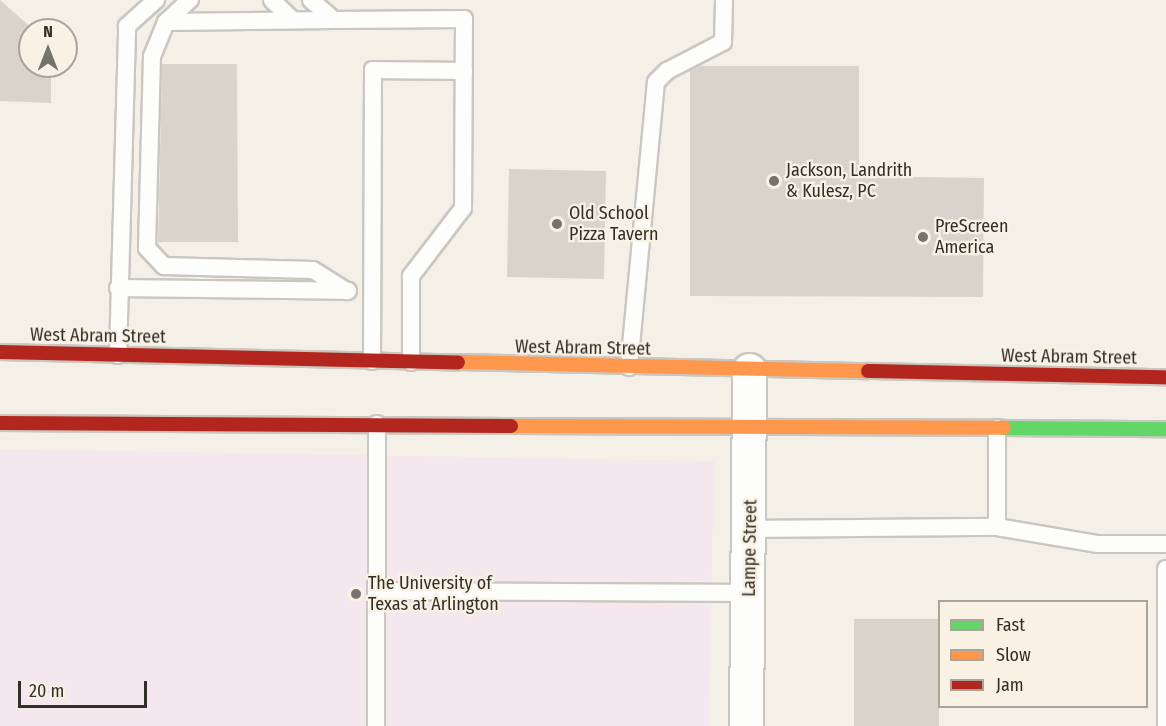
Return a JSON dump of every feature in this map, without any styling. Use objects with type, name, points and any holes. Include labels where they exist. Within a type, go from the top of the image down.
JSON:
[{"type":"main road","name":"West Abram Street","points":[[0,352],[1166,377]]},
{"type":"main road","points":[[0,423],[1166,429]]},
{"type":"street","name":"Lampe Street","points":[[746,726],[751,529],[749,369]]},
{"type":"lane","points":[[118,355],[118,288],[127,26],[156,0]]},
{"type":"lane","points":[[190,0],[166,22],[152,56],[147,248],[164,266],[313,270],[347,291]]},
{"type":"lane","points":[[272,0],[293,20]]},
{"type":"lane","points":[[311,0],[334,20]]},
{"type":"lane","points":[[629,367],[656,82],[667,71],[723,42],[724,0]]},
{"type":"lane","points":[[166,22],[464,19],[463,208],[411,276],[411,362]]},
{"type":"lane","points":[[372,361],[373,70],[464,71]]},
{"type":"lane","points":[[118,288],[372,292]]},
{"type":"lane","points":[[376,726],[377,424]]},
{"type":"lane","points":[[997,428],[997,527]]},
{"type":"lane","points":[[751,529],[997,527],[1097,544],[1166,544]]},
{"type":"lane","points":[[1165,573],[1166,726]]},
{"type":"lane","points":[[377,591],[749,593]]},
{"type":"shaded area","name":"The University of Texas at Arlington","points":[[0,449],[714,461],[709,726],[0,726]]},
{"type":"building","points":[[0,0],[20,18],[18,18],[18,78],[51,78],[51,103],[0,101]]},
{"type":"building","points":[[162,64],[237,64],[238,242],[158,242]]},
{"type":"building","name":"Jackson, Landrith & Kulesz, PC","points":[[700,66],[859,66],[859,176],[984,178],[983,297],[690,296],[690,71]]},
{"type":"building","name":"Old School Pizza Tavern","points":[[509,169],[606,171],[604,279],[507,277]]},
{"type":"building","points":[[854,619],[938,619],[939,726],[854,726]]},
{"type":"traffic: fast","points":[[1004,428],[1166,429]]},
{"type":"traffic: slow","points":[[458,362],[868,371]]},
{"type":"traffic: slow","points":[[511,426],[1004,428]]},
{"type":"traffic: jam","points":[[0,352],[458,362]]},
{"type":"traffic: jam","points":[[868,371],[1166,377]]},
{"type":"traffic: jam","points":[[0,423],[511,426]]},
{"type":"place","name":"Jackson, Landrith & Kulesz, PC","points":[[774,181]]},
{"type":"place","name":"Old School Pizza Tavern","points":[[557,224]]},
{"type":"place","name":"PreScreen America","points":[[923,237]]},
{"type":"place","name":"The University of Texas at Arlington","points":[[356,594]]}]
